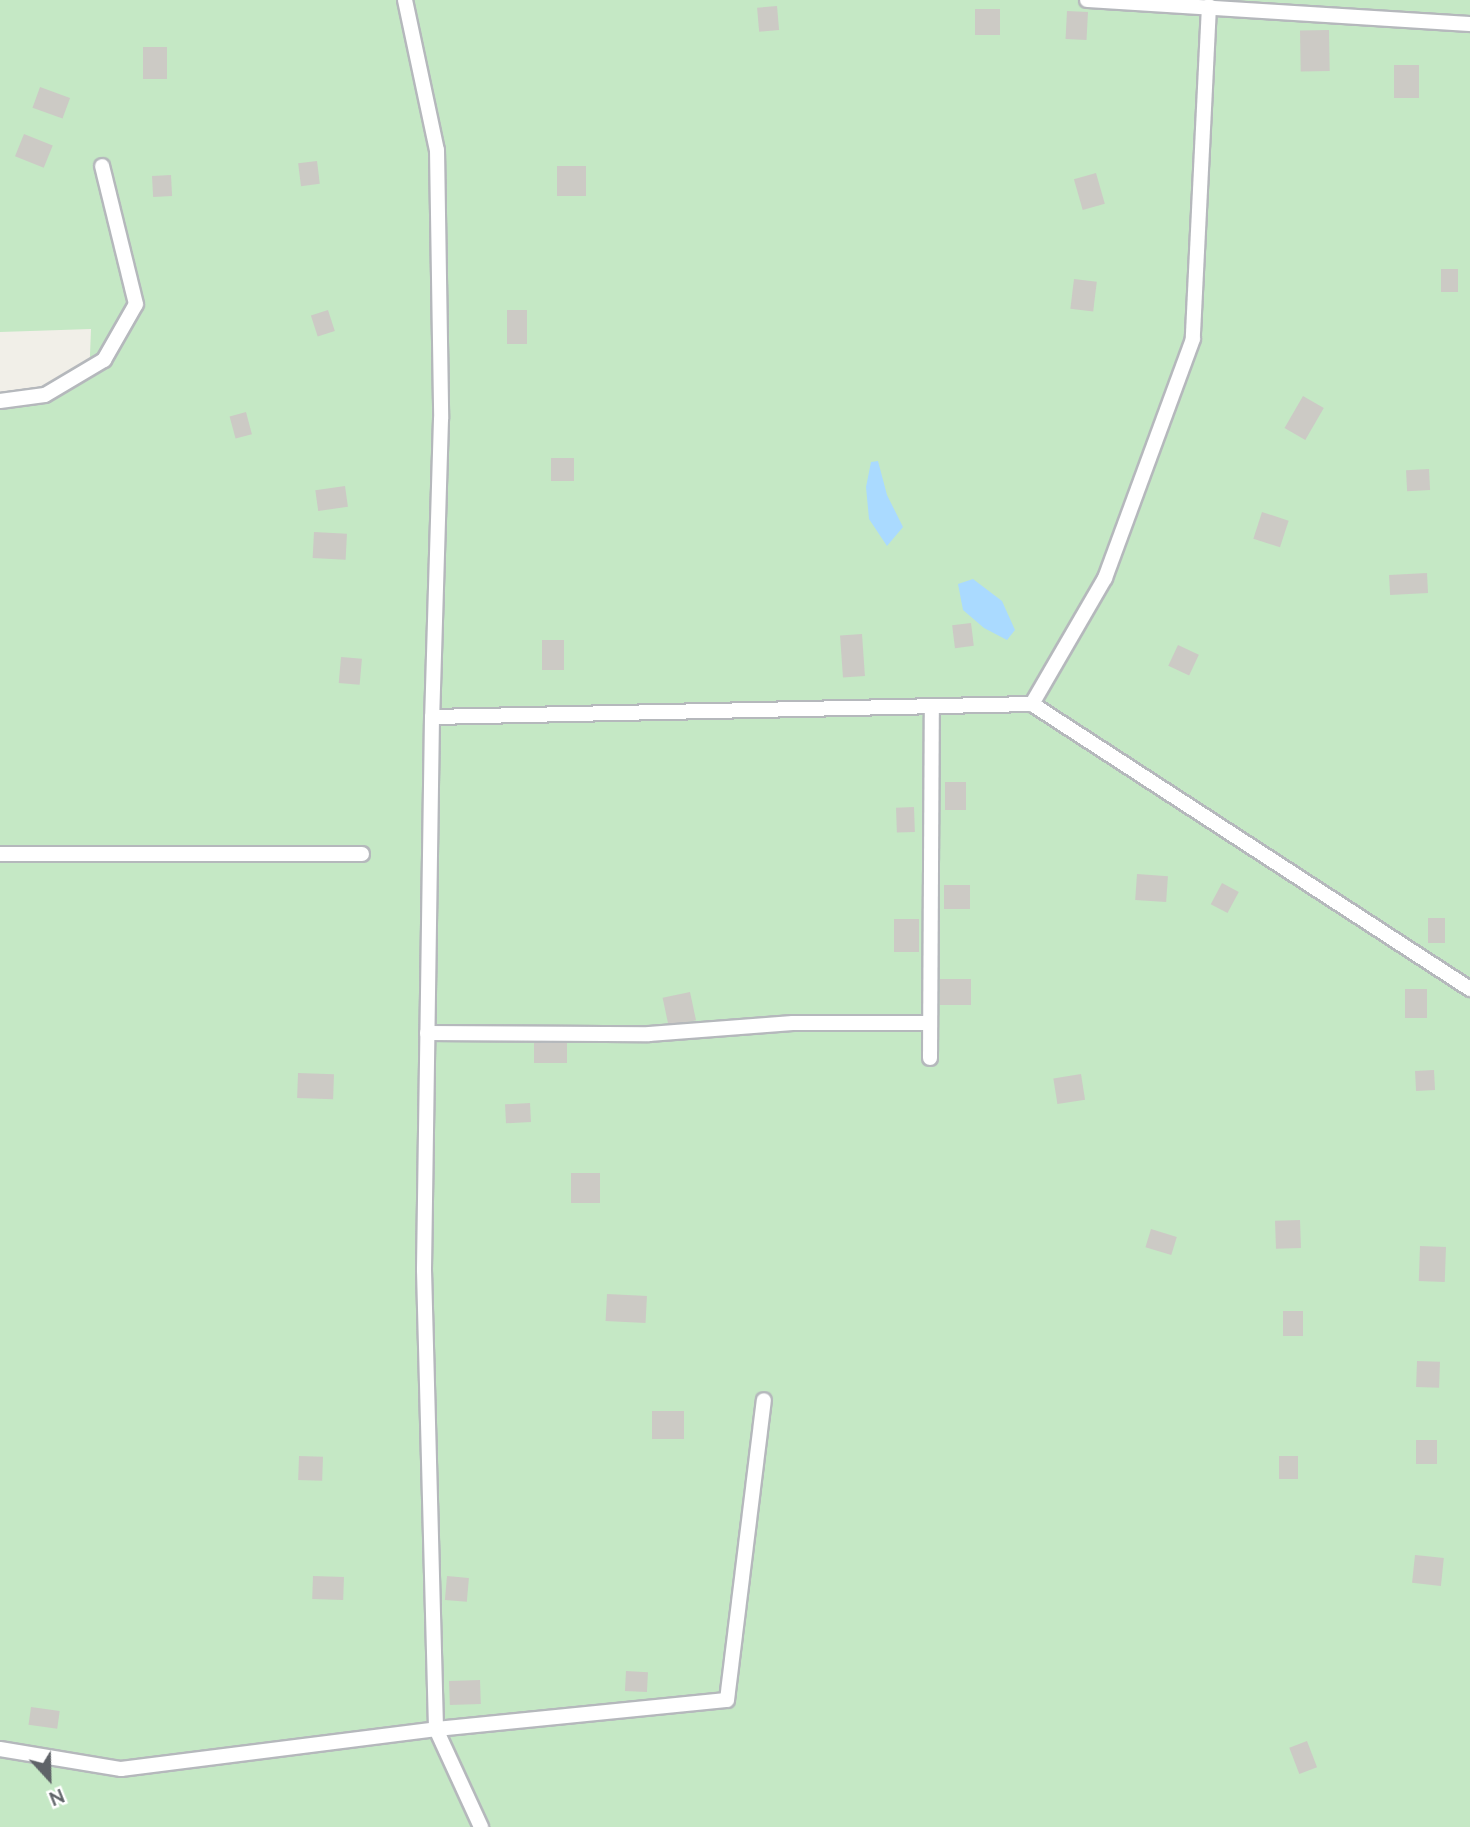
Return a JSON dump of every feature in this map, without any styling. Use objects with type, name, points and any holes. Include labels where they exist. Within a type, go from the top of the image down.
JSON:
[{"type":"lane","points":[[405,0],[437,150],[440,419],[432,717],[424,1270],[436,1730],[481,1827]]},
{"type":"lane","points":[[1087,0],[1470,24]]},
{"type":"lane","points":[[1032,704],[1105,578],[1193,339],[1209,6]]},
{"type":"lane","points":[[0,401],[45,395],[104,360],[135,304],[102,166]]},
{"type":"lane","points":[[432,717],[1032,704],[1470,989]]},
{"type":"lane","points":[[930,1058],[932,706]]},
{"type":"lane","points":[[0,854],[362,854]]},
{"type":"lane","points":[[427,1033],[649,1034],[793,1023],[930,1023]]},
{"type":"lane","points":[[0,1749],[121,1769],[436,1730],[727,1700],[764,1400]]},
{"type":"green space","points":[[0,0],[1470,0],[1470,1827],[0,1827],[0,393],[89,380],[91,329],[0,332]]},
{"type":"water","points":[[878,461],[887,495],[903,527],[887,546],[869,519],[866,487],[871,462]]},
{"type":"water","points":[[973,579],[1002,601],[1015,630],[1007,640],[984,628],[963,610],[958,584]]},
{"type":"building","points":[[777,6],[779,30],[759,32],[757,8]]},
{"type":"building","points":[[975,9],[1000,9],[1000,35],[975,35]]},
{"type":"building","points":[[1067,11],[1088,12],[1087,40],[1066,39]]},
{"type":"building","points":[[1329,30],[1330,71],[1301,71],[1300,31]]},
{"type":"building","points":[[143,47],[167,47],[167,79],[143,79]]},
{"type":"building","points":[[1394,65],[1419,65],[1419,98],[1394,98]]},
{"type":"building","points":[[40,87],[70,98],[63,119],[32,108]]},
{"type":"building","points":[[24,134],[53,146],[44,168],[15,156]]},
{"type":"building","points":[[317,161],[320,184],[301,186],[298,163]]},
{"type":"building","points":[[557,166],[586,166],[586,196],[557,196]]},
{"type":"building","points":[[1096,173],[1105,204],[1083,210],[1074,179]]},
{"type":"building","points":[[171,175],[172,196],[153,197],[152,176]]},
{"type":"building","points":[[1441,269],[1458,269],[1458,292],[1441,292]]},
{"type":"building","points":[[1074,279],[1097,282],[1093,312],[1070,309]]},
{"type":"building","points":[[328,310],[335,331],[318,336],[311,316]]},
{"type":"building","points":[[507,310],[527,310],[527,344],[507,344]]},
{"type":"building","points":[[1303,396],[1324,408],[1305,440],[1284,428]]},
{"type":"building","points":[[246,412],[252,434],[236,439],[230,416]]},
{"type":"building","points":[[551,458],[574,458],[574,481],[551,481]]},
{"type":"building","points":[[1429,469],[1430,490],[1407,491],[1406,470]]},
{"type":"building","points":[[345,486],[348,507],[318,511],[315,490]]},
{"type":"building","points":[[1262,512],[1289,521],[1280,547],[1253,539]]},
{"type":"building","points":[[314,532],[347,534],[346,560],[313,558]]},
{"type":"building","points":[[1427,573],[1428,593],[1390,595],[1389,575]]},
{"type":"building","points":[[971,623],[974,646],[955,648],[952,625]]},
{"type":"building","points":[[862,634],[865,676],[843,677],[840,636]]},
{"type":"building","points":[[542,640],[564,640],[564,670],[542,670]]},
{"type":"building","points":[[1178,645],[1199,655],[1189,676],[1168,666]]},
{"type":"building","points":[[341,657],[362,659],[360,685],[339,683]]},
{"type":"building","points":[[945,782],[966,782],[966,810],[945,810]]},
{"type":"building","points":[[914,807],[915,832],[897,833],[896,808]]},
{"type":"building","points":[[1137,874],[1168,876],[1166,902],[1135,900]]},
{"type":"building","points":[[1222,883],[1239,892],[1228,913],[1211,904]]},
{"type":"building","points":[[944,885],[970,885],[970,909],[944,909]]},
{"type":"building","points":[[1428,918],[1445,918],[1445,943],[1428,943]]},
{"type":"building","points":[[894,919],[919,919],[919,952],[894,952]]},
{"type":"building","points":[[940,979],[971,979],[971,1005],[940,1005]]},
{"type":"building","points":[[1405,989],[1427,989],[1427,1018],[1405,1018]]},
{"type":"building","points":[[690,992],[696,1020],[669,1026],[663,998]]},
{"type":"building","points":[[534,1037],[567,1037],[567,1063],[534,1063]]},
{"type":"building","points":[[1434,1070],[1435,1090],[1416,1091],[1415,1071]]},
{"type":"building","points":[[298,1073],[334,1074],[333,1099],[297,1098]]},
{"type":"building","points":[[1081,1074],[1085,1100],[1057,1104],[1053,1078]]},
{"type":"building","points":[[530,1103],[531,1122],[506,1123],[505,1104]]},
{"type":"building","points":[[571,1173],[600,1173],[600,1203],[571,1203]]},
{"type":"building","points":[[1300,1220],[1301,1248],[1276,1249],[1275,1221]]},
{"type":"building","points":[[1151,1229],[1177,1237],[1171,1255],[1145,1247]]},
{"type":"building","points":[[1420,1246],[1446,1247],[1445,1282],[1419,1281]]},
{"type":"building","points":[[607,1294],[647,1296],[646,1323],[606,1321]]},
{"type":"building","points":[[1283,1311],[1303,1311],[1303,1336],[1283,1336]]},
{"type":"building","points":[[1417,1361],[1440,1362],[1439,1388],[1416,1387]]},
{"type":"building","points":[[652,1411],[684,1411],[684,1439],[652,1439]]},
{"type":"building","points":[[1416,1440],[1437,1440],[1437,1464],[1416,1464]]},
{"type":"building","points":[[299,1456],[323,1457],[322,1481],[298,1480]]},
{"type":"building","points":[[1279,1456],[1298,1456],[1298,1479],[1279,1479]]},
{"type":"building","points":[[1415,1555],[1444,1558],[1441,1586],[1412,1583]]},
{"type":"building","points":[[313,1576],[344,1577],[343,1600],[312,1599]]},
{"type":"building","points":[[447,1576],[469,1578],[467,1602],[445,1600]]},
{"type":"building","points":[[626,1671],[648,1672],[647,1692],[625,1691]]},
{"type":"building","points":[[480,1680],[481,1704],[450,1705],[449,1681]]},
{"type":"building","points":[[31,1707],[60,1711],[57,1729],[28,1725]]},
{"type":"building","points":[[1307,1741],[1317,1767],[1299,1774],[1289,1748]]}]
